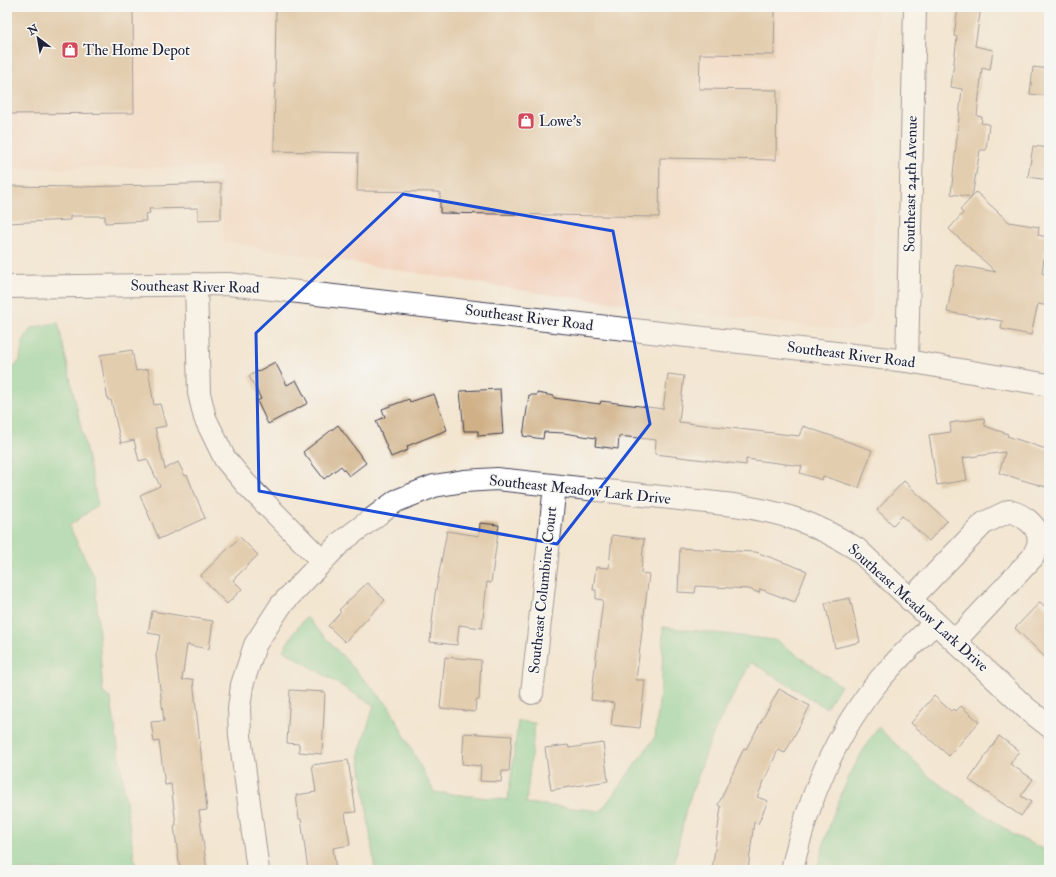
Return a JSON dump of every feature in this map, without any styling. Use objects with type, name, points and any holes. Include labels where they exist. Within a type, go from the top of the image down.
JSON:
[{"type":"street","name":"Southeast 24th Avenue","points":[[907,362],[914,7]]},
{"type":"street","points":[[196,284],[199,393],[205,418],[225,459],[246,484],[322,561]]},
{"type":"street","name":"Southeast River Road","points":[[7,287],[228,284],[263,287],[907,362],[1049,385]]},
{"type":"street","name":"Southeast Meadow Lark Drive","points":[[258,870],[240,736],[238,709],[242,685],[255,645],[281,605],[341,542],[396,502],[434,486],[497,479],[734,505],[769,510],[801,519],[834,535],[857,549],[1026,708],[1049,726]]},
{"type":"street","name":"Southeast Columbine Court","points":[[532,693],[555,486]]},
{"type":"street","points":[[910,600],[984,522],[1009,510],[1020,514],[1030,521],[1037,531],[1039,544],[1033,557],[955,640]]},
{"type":"street","points":[[792,870],[798,844],[817,789],[828,762],[854,717],[881,678],[900,656],[935,623]]},
{"type":"highlighted area","points":[[403,194],[613,231],[650,424],[557,544],[259,491],[256,333]]},
{"type":"shaded area","points":[[7,7],[878,7],[872,315],[866,324],[850,331],[545,294],[224,242],[220,167],[7,169]]},
{"type":"green space","points":[[58,322],[98,505],[69,526],[95,578],[103,693],[111,699],[136,870],[7,870],[7,546],[9,543],[11,371],[20,360],[22,343],[31,328]]},
{"type":"green space","points":[[306,617],[389,706],[434,792],[508,800],[518,721],[535,723],[526,803],[601,811],[655,737],[662,675],[663,627],[776,640],[841,686],[826,708],[751,662],[713,734],[686,809],[673,870],[601,870],[592,868],[587,870],[375,870],[359,753],[374,706],[283,650]]},
{"type":"green space","points":[[878,727],[931,778],[1014,835],[1049,852],[1049,870],[817,870],[827,832],[841,796],[867,743]]},
{"type":"building","name":"The Home Depot","points":[[7,7],[133,7],[134,113],[7,114]]},
{"type":"building","name":"Lowe's","points":[[276,7],[775,7],[774,55],[700,54],[699,89],[777,90],[776,160],[660,158],[659,217],[440,213],[440,192],[357,191],[358,153],[274,151]]},
{"type":"building","points":[[958,7],[981,7],[975,46],[993,50],[990,70],[982,68],[977,116],[982,117],[981,123],[989,124],[986,150],[980,150],[972,197],[951,194],[962,89],[951,87],[957,37],[954,36]]},
{"type":"building","points":[[1033,67],[1049,69],[1049,96],[1030,94]]},
{"type":"building","points":[[1033,146],[1049,148],[1049,180],[1028,177]]},
{"type":"building","points":[[221,183],[221,219],[198,220],[198,208],[149,209],[150,213],[145,214],[146,221],[105,223],[105,216],[70,216],[70,220],[7,223],[7,186],[82,187]]},
{"type":"building","points":[[976,192],[1009,222],[1039,227],[1038,235],[1047,237],[1042,273],[1049,275],[1049,306],[1038,304],[1031,335],[1001,329],[1002,321],[947,312],[956,265],[996,272],[949,229],[963,213],[960,210]]},
{"type":"building","points":[[132,350],[136,371],[148,369],[154,405],[160,404],[166,426],[155,428],[165,469],[178,462],[185,476],[187,475],[205,518],[159,539],[140,495],[160,486],[147,459],[139,461],[134,440],[121,443],[111,400],[108,400],[100,355]]},
{"type":"building","points":[[275,362],[287,385],[296,380],[308,403],[268,424],[257,401],[261,399],[249,376]]},
{"type":"building","points":[[668,374],[684,376],[679,422],[799,436],[803,426],[872,450],[859,488],[823,476],[822,480],[800,473],[802,466],[746,459],[746,465],[655,454],[656,440],[619,436],[618,449],[595,446],[596,438],[564,433],[544,432],[543,439],[523,436],[529,395],[537,395],[537,393],[554,396],[554,398],[600,404],[601,401],[663,409]]},
{"type":"building","points":[[500,389],[503,434],[478,436],[478,431],[464,431],[460,391]]},
{"type":"building","points":[[434,394],[447,430],[407,446],[408,450],[391,457],[376,421],[385,417],[382,409],[409,399],[410,402]]},
{"type":"building","points":[[984,418],[985,426],[1008,434],[1007,436],[1049,450],[1049,488],[999,473],[1005,452],[963,458],[967,480],[937,485],[929,435],[951,432],[950,423]]},
{"type":"building","points":[[338,425],[366,463],[349,476],[341,466],[324,479],[303,452]]},
{"type":"building","points":[[904,481],[947,521],[929,541],[902,516],[893,525],[877,510]]},
{"type":"building","points":[[480,523],[499,525],[491,583],[487,582],[482,628],[459,625],[457,645],[430,642],[435,594],[447,531],[479,536]]},
{"type":"building","points":[[612,535],[644,539],[641,573],[649,574],[636,680],[645,680],[640,728],[611,725],[614,703],[591,700],[603,600],[596,599],[596,590],[593,590],[596,567],[609,568]]},
{"type":"building","points":[[240,537],[258,555],[233,580],[242,589],[227,604],[200,576]]},
{"type":"building","points":[[680,548],[756,552],[807,571],[795,602],[760,589],[759,593],[749,589],[696,586],[695,593],[678,592]]},
{"type":"building","points":[[367,583],[385,600],[345,642],[328,626],[341,612],[339,610]]},
{"type":"building","points":[[850,598],[860,642],[835,648],[825,603]]},
{"type":"building","points":[[1040,602],[1049,610],[1049,661],[1015,628]]},
{"type":"building","points":[[152,611],[213,621],[209,649],[187,645],[182,680],[193,679],[207,810],[199,811],[207,870],[180,870],[174,826],[176,825],[171,784],[165,785],[159,741],[154,742],[151,722],[164,721],[156,656],[160,635],[148,633]]},
{"type":"building","points":[[445,657],[481,660],[479,700],[476,700],[475,712],[440,708]]},
{"type":"building","points":[[779,689],[810,706],[785,753],[778,750],[757,797],[768,801],[758,824],[754,822],[748,870],[712,870],[721,807],[718,805],[744,748],[746,749]]},
{"type":"building","points":[[290,690],[325,692],[322,754],[299,752],[299,744],[287,743]]},
{"type":"building","points":[[934,696],[951,711],[953,709],[956,711],[961,706],[979,722],[949,756],[911,723]]},
{"type":"building","points":[[464,733],[512,736],[509,771],[502,771],[501,782],[480,781],[481,766],[462,764]]},
{"type":"building","points":[[999,736],[1019,751],[1010,764],[1033,779],[1021,796],[1031,802],[1021,816],[969,780]]},
{"type":"building","points":[[603,743],[608,781],[551,790],[545,748],[568,745],[569,748]]},
{"type":"building","points":[[348,760],[356,812],[345,813],[350,845],[333,848],[336,870],[308,870],[296,795],[316,792],[312,765]]},
{"type":"place","name":"The Home Depot","points":[[70,50]]},
{"type":"place","name":"Lowe's","points":[[526,121]]}]
